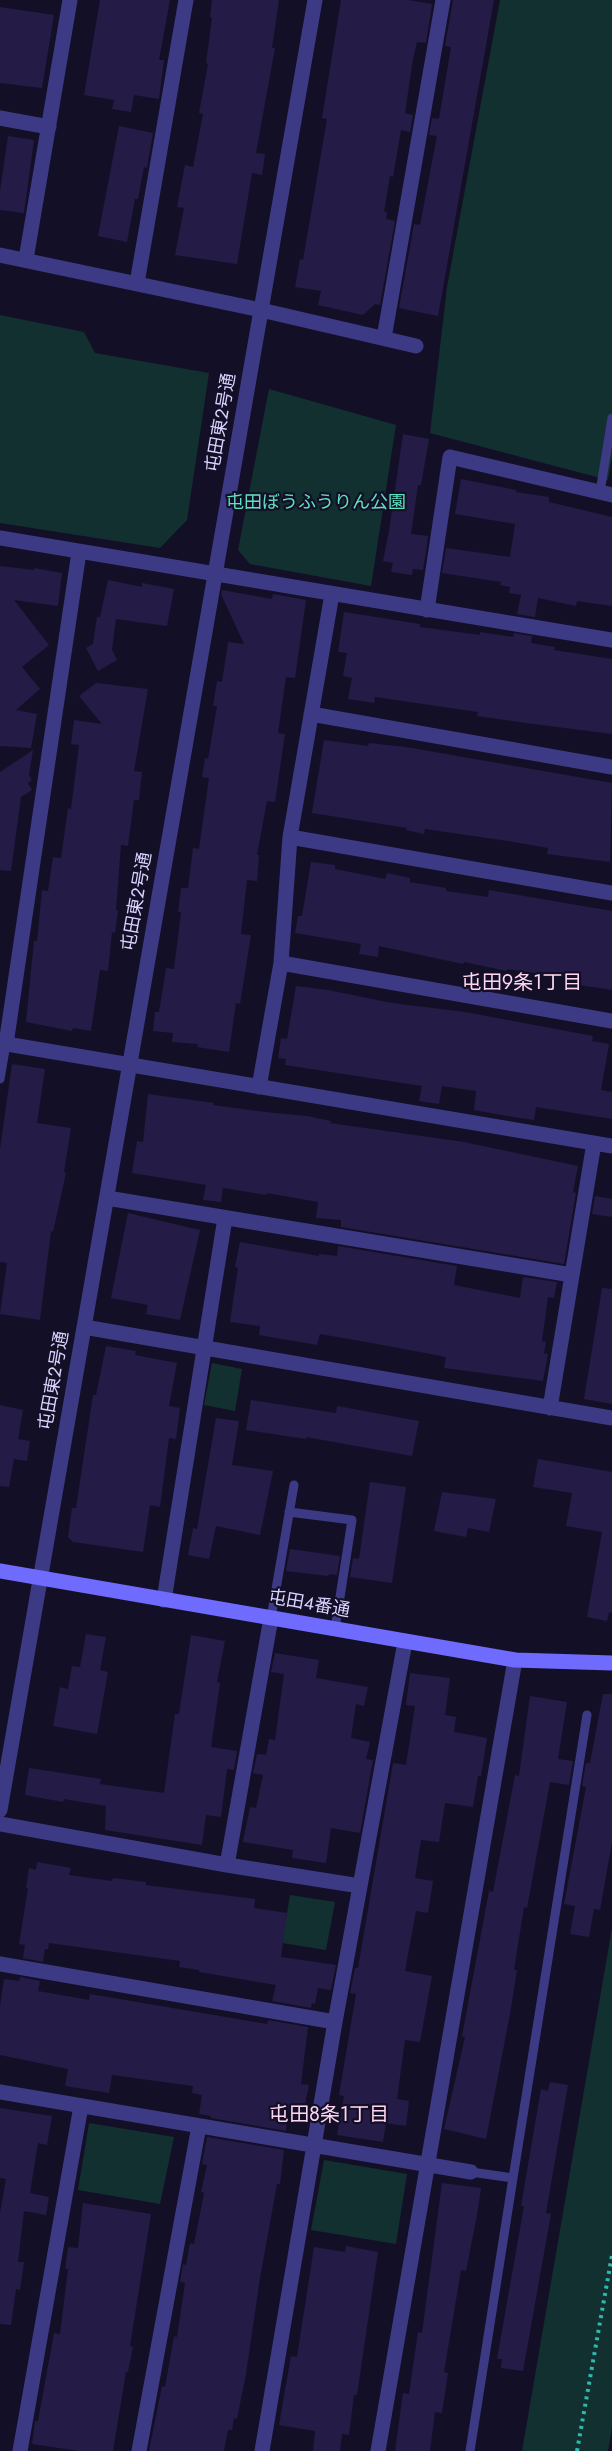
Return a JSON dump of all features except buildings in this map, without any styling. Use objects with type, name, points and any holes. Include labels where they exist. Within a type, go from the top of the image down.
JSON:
[{"type":"street","points":[[26,259],[70,0]]},
{"type":"street","points":[[137,283],[186,0]]},
{"type":"street","name":"屯田東2号通","points":[[0,1810],[315,0]]},
{"type":"street","points":[[384,338],[443,0]]},
{"type":"street","points":[[0,118],[49,127]]},
{"type":"street","points":[[0,255],[261,310],[416,346]]},
{"type":"street","points":[[427,610],[450,457],[606,493]]},
{"type":"street","points":[[0,538],[612,640]]},
{"type":"street","points":[[79,552],[3,1043],[612,1146]]},
{"type":"street","points":[[259,1087],[280,963],[290,837],[333,594]]},
{"type":"street","points":[[311,714],[612,767]]},
{"type":"street","points":[[290,837],[612,893]]},
{"type":"street","points":[[280,963],[612,1021]]},
{"type":"street","points":[[550,1408],[594,1143]]},
{"type":"street","points":[[107,1198],[572,1275]]},
{"type":"street","points":[[164,1600],[225,1218]]},
{"type":"street","points":[[84,1327],[612,1418]]},
{"type":"street","name":"屯田4番通","points":[[0,1571],[515,1660],[612,1662]]},
{"type":"street","points":[[227,1865],[271,1618]]},
{"type":"street","points":[[262,2451],[335,2022],[405,1642]]},
{"type":"street","points":[[378,2451],[515,1660]]},
{"type":"street","points":[[0,1824],[227,1865],[360,1886]]},
{"type":"street","points":[[0,1964],[335,2022]]},
{"type":"street","points":[[0,2092],[471,2172]]},
{"type":"street","points":[[20,2451],[81,2106]]},
{"type":"street","points":[[139,2451],[199,2126]]},
{"type":"lane","points":[[606,493],[612,418]]},
{"type":"lane","points":[[0,1079],[3,1043]]},
{"type":"lane","points":[[271,1618],[294,1485]]},
{"type":"lane","points":[[289,1512],[352,1520],[335,1629]]},
{"type":"lane","points":[[470,2451],[587,1715]]},
{"type":"lane","points":[[471,2172],[513,2178]]},
{"type":"path","points":[[577,2451],[612,2255]]},
{"type":"green space","points":[[500,0],[612,0],[612,456],[608,480],[430,433],[447,287]]},
{"type":"green space","points":[[0,315],[84,332],[95,353],[209,373],[187,520],[160,548],[0,523]]},
{"type":"green space","name":"屯田ぼうふうりん公園","points":[[269,389],[396,425],[371,586],[250,564],[238,550]]},
{"type":"green space","points":[[212,1363],[242,1369],[235,1411],[204,1405]]},
{"type":"green space","points":[[290,1895],[335,1902],[326,1950],[282,1943]]},
{"type":"green space","points":[[612,1928],[612,2427],[608,2451],[522,2451]]},
{"type":"green space","points":[[89,2123],[174,2137],[160,2204],[78,2190]]},
{"type":"green space","points":[[324,2160],[407,2174],[396,2244],[311,2230]]},
{"type":"district","name":"屯田9条1丁目","points":[[522,984]]},
{"type":"district","name":"屯田8条1丁目","points":[[329,2116]]}]
